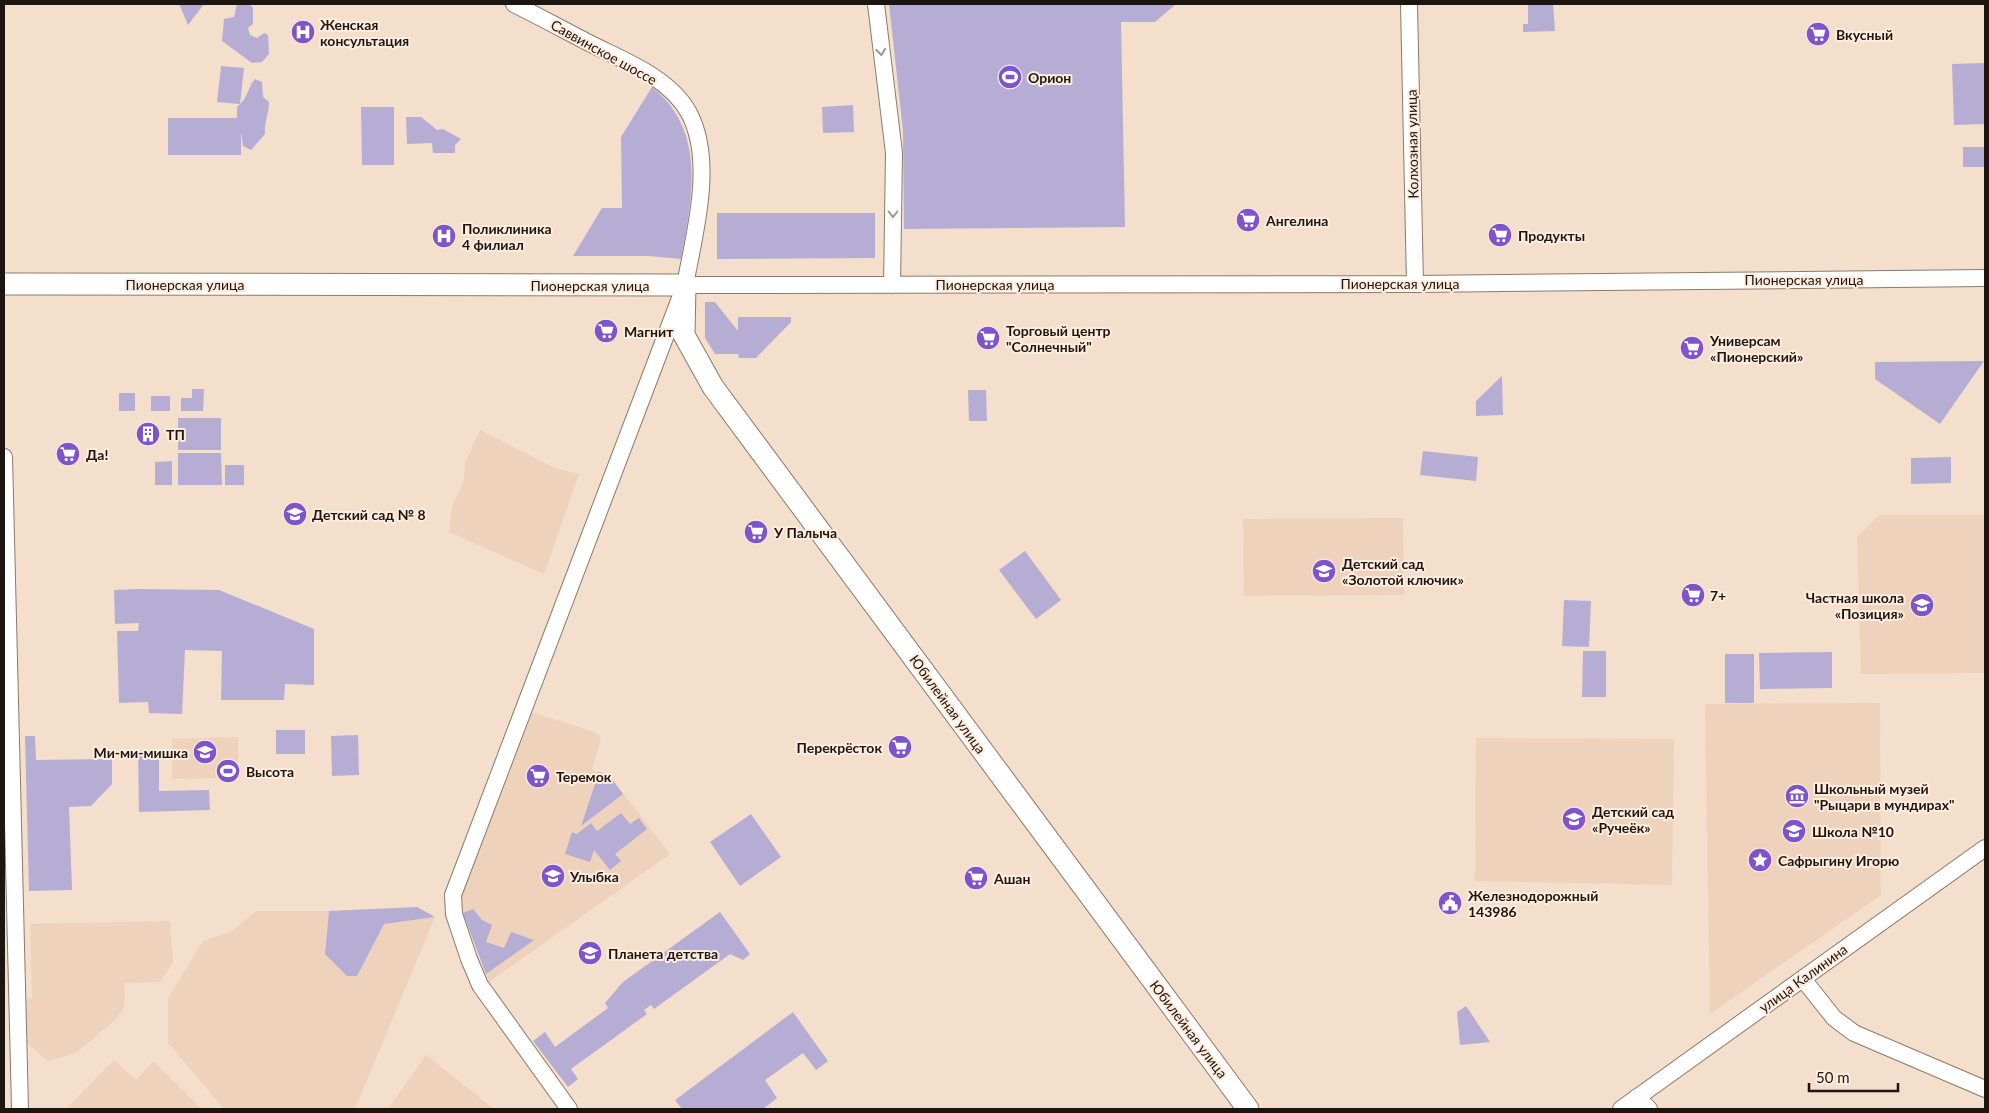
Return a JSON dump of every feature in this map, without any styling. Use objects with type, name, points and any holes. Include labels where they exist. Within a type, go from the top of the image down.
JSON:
[{"type":"main road","name":"Пионерская улица","points":[[4,284],[685,285]]},
{"type":"main road","points":[[675,335],[685,285]]},
{"type":"main road","name":"Юбилейная улица","points":[[675,335],[1248,1109]]},
{"type":"street","name":"Саввинское шоссе","points":[[514,4],[654,78],[682,103],[689,114],[700,155],[701,188],[685,285]]},
{"type":"street","points":[[876,4],[894,153],[892,285]]},
{"type":"street","name":"Колхозная улица","points":[[1409,4],[1415,284]]},
{"type":"street","name":"Пионерская улица","points":[[685,285],[1415,284],[1985,278]]},
{"type":"street","points":[[568,1109],[480,985],[454,914],[453,894],[675,335]]},
{"type":"street","points":[[4,457],[20,1109]]},
{"type":"street","name":"улица Калинина","points":[[1621,1109],[1985,848]]},
{"type":"street","points":[[1803,979],[1834,1018],[1854,1033],[1985,1089]]},
{"type":"street","points":[[1637,1097],[1649,1109]]},
{"type":"shaded area","points":[[179,4],[204,4],[188,25]]},
{"type":"shaded area","points":[[237,4],[249,4],[253,8],[253,24],[248,28],[250,35],[257,38],[264,33],[268,35],[269,54],[262,62],[252,63],[222,41],[224,19],[234,17]]},
{"type":"shaded area","name":"Орион","points":[[889,4],[1176,4],[1155,22],[1121,22],[1125,227],[904,229],[903,131]]},
{"type":"shaded area","points":[[1528,4],[1553,4],[1555,31],[1523,32],[1523,24],[1528,24]]},
{"type":"shaded area","points":[[1985,63],[1985,124],[1954,125],[1952,64]]},
{"type":"shaded area","points":[[221,66],[244,68],[240,104],[217,102]]},
{"type":"shaded area","points":[[255,79],[262,82],[263,97],[269,102],[265,134],[251,150],[243,146],[241,132],[241,155],[168,155],[168,118],[237,118],[237,107],[245,98]]},
{"type":"shaded area","points":[[652,87],[669,105],[681,124],[688,145],[691,189],[681,259],[649,256],[573,256],[602,208],[622,208],[621,137]]},
{"type":"shaded area","points":[[853,105],[854,132],[823,133],[822,107]]},
{"type":"shaded area","points":[[361,107],[394,107],[394,165],[362,165]]},
{"type":"shaded area","points":[[406,117],[421,117],[437,130],[443,129],[461,139],[455,145],[455,153],[433,153],[432,143],[407,144]]},
{"type":"shaded area","points":[[1963,147],[1985,147],[1985,167],[1963,167]]},
{"type":"shaded area","points":[[717,213],[875,213],[875,258],[717,259]]},
{"type":"shaded area","points":[[705,302],[715,302],[738,331],[738,317],[791,317],[791,322],[756,358],[739,358],[738,354],[715,354],[705,338]]},
{"type":"shaded area","points":[[1984,361],[1940,424],[1875,379],[1875,362]]},
{"type":"shaded area","points":[[1502,376],[1503,415],[1476,416],[1476,401]]},
{"type":"shaded area","points":[[192,389],[204,389],[203,411],[181,411],[181,398],[192,398]]},
{"type":"shaded area","points":[[968,390],[986,390],[987,421],[969,421]]},
{"type":"shaded area","points":[[119,393],[135,393],[135,411],[119,411]]},
{"type":"shaded area","points":[[151,396],[170,396],[170,411],[151,411]]},
{"type":"shaded area","points":[[178,418],[221,418],[221,450],[178,450]]},
{"type":"shaded area","points":[[480,430],[557,469],[579,474],[544,574],[449,532],[452,507],[464,480],[465,463]]},
{"type":"shaded area","points":[[1423,451],[1478,457],[1476,481],[1420,475]]},
{"type":"shaded area","points":[[178,453],[221,453],[222,485],[178,485]]},
{"type":"shaded area","points":[[1951,457],[1951,483],[1911,484],[1911,458]]},
{"type":"shaded area","points":[[172,461],[172,485],[155,485],[155,462]]},
{"type":"shaded area","points":[[225,465],[244,465],[244,485],[225,485]]},
{"type":"shaded area","name":"Частная школа «Позиция»","points":[[1879,515],[1985,515],[1985,673],[1861,674],[1857,537]]},
{"type":"shaded area","name":"Детский сад «Золотой ключик»","points":[[1403,518],[1404,595],[1244,596],[1243,519]]},
{"type":"shaded area","points":[[1025,551],[1061,600],[1036,619],[999,570]]},
{"type":"shaded area","points":[[114,590],[219,590],[314,629],[314,685],[285,684],[284,700],[221,700],[222,651],[185,650],[182,714],[149,713],[148,702],[119,703],[117,631],[138,631],[139,623],[115,624]]},
{"type":"shaded area","points":[[1564,600],[1591,601],[1589,647],[1562,646]]},
{"type":"shaded area","points":[[1583,651],[1606,651],[1606,697],[1582,697]]},
{"type":"shaded area","points":[[1832,652],[1832,688],[1760,689],[1759,653]]},
{"type":"shaded area","points":[[1725,654],[1754,654],[1754,703],[1725,703]]},
{"type":"shaded area","name":"Школа №10","points":[[1880,703],[1881,895],[1710,1014],[1705,704]]},
{"type":"shaded area","name":"Улыбка","points":[[528,711],[597,733],[601,738],[592,770],[609,775],[670,854],[489,982],[458,901]]},
{"type":"shaded area","points":[[276,730],[305,730],[305,754],[276,754]]},
{"type":"shaded area","points":[[358,735],[359,775],[332,776],[331,736]]},
{"type":"shaded area","points":[[25,736],[35,736],[36,760],[112,759],[112,784],[91,806],[69,807],[72,890],[29,891]]},
{"type":"shaded area","name":"Ми-ми-мишка","points":[[238,737],[238,765],[217,765],[217,778],[172,779],[172,739]]},
{"type":"shaded area","name":"Детский сад «Ручеёк»","points":[[1476,738],[1674,739],[1672,885],[1475,881]]},
{"type":"shaded area","points":[[159,750],[159,791],[209,790],[210,810],[139,812],[138,751]]},
{"type":"shaded area","points":[[599,772],[609,775],[623,794],[581,826]]},
{"type":"shaded area","points":[[621,813],[630,824],[639,818],[647,829],[615,854],[621,861],[610,870],[594,850],[590,862],[565,854],[572,832],[577,834],[591,823],[597,831]]},
{"type":"shaded area","points":[[751,814],[781,857],[740,886],[710,842]]},
{"type":"shaded area","points":[[417,907],[435,917],[384,924],[357,976],[347,976],[325,954],[329,911]]},
{"type":"shaded area","points":[[473,909],[482,920],[492,925],[486,942],[504,948],[511,932],[534,940],[486,974],[463,913]]},
{"type":"shaded area","points":[[256,911],[329,911],[325,954],[357,976],[384,923],[435,917],[355,1109],[224,1109],[168,1043],[168,998],[203,941],[232,931]]},
{"type":"shaded area","points":[[720,912],[750,954],[743,960],[730,954],[654,1009],[651,1005],[644,1010],[647,1014],[571,1069],[578,1079],[568,1087],[533,1041],[545,1032],[555,1047],[608,1008],[605,1003],[623,982]]},
{"type":"shaded area","points":[[170,921],[173,963],[160,982],[125,983],[124,1008],[114,1021],[76,1053],[47,1061],[23,1039],[23,999],[32,998],[30,924]]},
{"type":"shaded area","points":[[1466,1006],[1490,1042],[1460,1045],[1457,1012]]},
{"type":"shaded area","points":[[793,1012],[828,1061],[816,1070],[803,1053],[765,1080],[777,1098],[763,1109],[682,1109],[675,1100]]},
{"type":"shaded area","points":[[426,1055],[494,1109],[388,1109]]},
{"type":"shaded area","points":[[114,1060],[136,1080],[153,1061],[202,1109],[66,1109]]},
{"type":"place","name":"Женская консультация","points":[[303,32]]},
{"type":"place","name":"Вкусный","points":[[1818,34]]},
{"type":"place","name":"Орион","points":[[1010,77]]},
{"type":"place","name":"Ангелина","points":[[1248,220]]},
{"type":"place","name":"Продукты","points":[[1500,235]]},
{"type":"place","name":"Поликлиника 4 филиал","points":[[444,236]]},
{"type":"place","name":"Магнит","points":[[606,331]]},
{"type":"place","name":"Торговый центр \"Солнечный\"","points":[[988,338]]},
{"type":"place","name":"Универсам «Пионерский»","points":[[1692,348]]},
{"type":"place","name":"ТП","points":[[148,434]]},
{"type":"place","name":"Да!","points":[[68,454]]},
{"type":"place","name":"Детский сад № 8","points":[[295,514]]},
{"type":"place","name":"У Палыча","points":[[756,532]]},
{"type":"place","name":"Детский сад «Золотой ключик»","points":[[1324,571]]},
{"type":"place","name":"7+","points":[[1693,595]]},
{"type":"place","name":"Частная школа «Позиция»","points":[[1922,605]]},
{"type":"place","name":"Перекрёсток","points":[[900,747]]},
{"type":"place","name":"Ми-ми-мишка","points":[[205,752]]},
{"type":"place","name":"Высота","points":[[228,771]]},
{"type":"place","name":"Теремок","points":[[538,776]]},
{"type":"place","name":"Школьный музей \"Рыцари в мундирах\"","points":[[1797,796]]},
{"type":"place","name":"Детский сад «Ручеёк»","points":[[1574,819]]},
{"type":"place","name":"Школа №10","points":[[1794,831]]},
{"type":"place","name":"Сафрыгину Игорю","points":[[1760,860]]},
{"type":"place","name":"Улыбка","points":[[553,876]]},
{"type":"place","name":"Ашан","points":[[976,878]]},
{"type":"place","name":"Железнодорожный 143986","points":[[1450,903]]},
{"type":"place","name":"Планета детства","points":[[590,953]]}]
